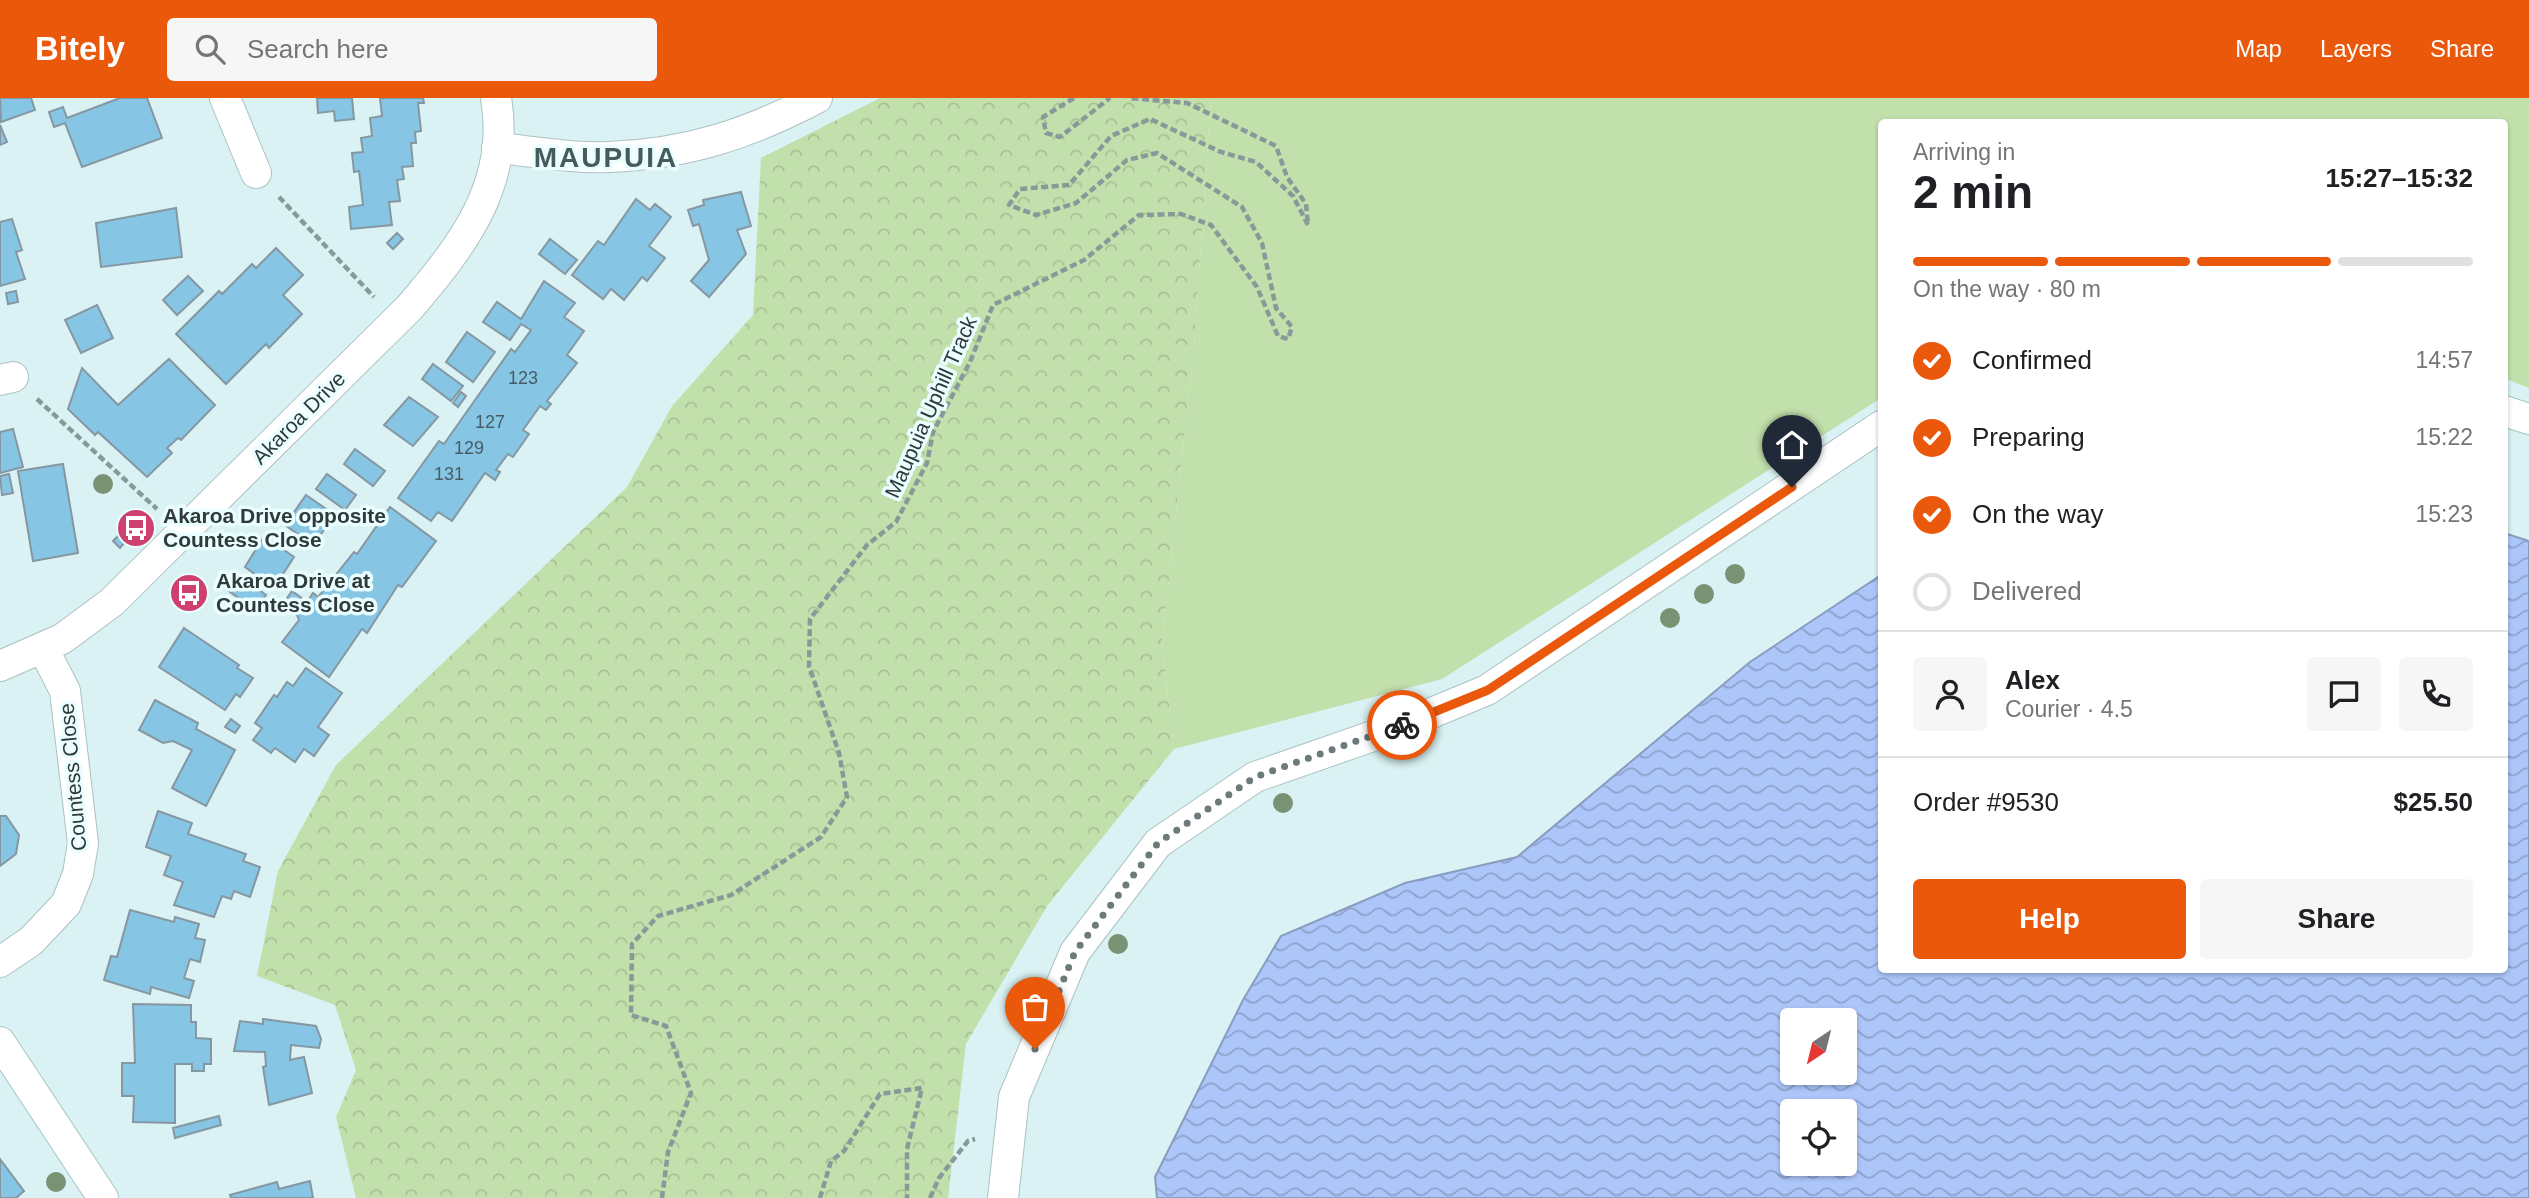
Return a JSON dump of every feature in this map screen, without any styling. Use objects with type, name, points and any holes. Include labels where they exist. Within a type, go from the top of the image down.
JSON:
[{"type":"street","points":[[225,98],[256,173]]},
{"type":"street","name":"Akaroa Drive","points":[[0,666],[43,648],[104,609],[396,321],[434,279],[470,231],[490,185],[497,148],[496,98]]},
{"type":"street","points":[[497,148],[607,158],[687,149],[764,125],[817,98]]},
{"type":"street","points":[[2508,412],[2529,418]]},
{"type":"street","points":[[1003,1198],[1014,1097],[1075,952],[1158,843],[1255,777],[1393,729],[1488,690],[1878,428]]},
{"type":"street","name":"Countess Close","points":[[0,962],[31,941],[66,904],[78,874],[83,843],[65,691],[43,648]]},
{"type":"street","points":[[0,1042],[103,1198]]},
{"type":"path","points":[[1074,98],[1043,117],[1046,133],[1060,137],[1110,98]]},
{"type":"path","name":"Maupuia Uphill Track","points":[[662,1198],[668,1152],[691,1093],[666,1026],[631,1015],[632,944],[658,916],[731,895],[821,837],[847,797],[839,753],[809,666],[810,619],[867,545],[896,523],[927,463],[933,432],[970,362],[993,305],[1084,260],[1139,215],[1181,214],[1211,225],[1257,287],[1278,336],[1288,339],[1292,327],[1276,308],[1262,243],[1242,207],[1157,153],[1127,160],[1076,203],[1036,215],[1009,205],[1020,189],[1069,185],[1111,136],[1150,119],[1222,152],[1256,162],[1293,196],[1308,225],[1307,204],[1287,177],[1276,146],[1187,103],[1129,98]]},
{"type":"path","points":[[256,173],[396,321]]},
{"type":"path","points":[[6,379],[183,533]]},
{"type":"path","points":[[820,1198],[831,1161],[844,1151],[880,1094],[922,1088],[907,1149],[907,1198]]},
{"type":"path","points":[[930,1198],[939,1178],[968,1141],[1010,1133]]},
{"type":"green space","points":[[880,98],[1211,98],[1194,346],[1162,643],[1174,749],[1047,906],[966,1044],[948,1198],[356,1198],[336,1117],[356,1070],[335,1005],[257,976],[278,871],[336,765],[627,487],[672,406],[753,315],[761,158]]},
{"type":"green space","points":[[1211,98],[2529,98],[2529,388],[2508,380],[2508,119],[1878,119],[1878,400],[1442,679],[1174,749],[1162,643],[1194,346]]},
{"type":"water","points":[[2508,534],[2529,541],[2529,1198],[1157,1198],[1155,1177],[1243,1000],[1281,936],[1405,883],[1517,857],[1750,662],[1878,577],[1878,973],[2508,973]]},
{"type":"building","points":[[0,98],[31,98],[35,110],[1,122]]},
{"type":"building","points":[[120,98],[147,98],[162,138],[82,167],[65,123],[54,127],[49,112],[63,107],[67,118]]},
{"type":"building","points":[[317,98],[352,98],[354,119],[335,121],[334,111],[318,113]]},
{"type":"building","points":[[380,98],[423,98],[424,103],[418,103],[421,131],[415,132],[416,143],[411,143],[413,166],[402,167],[404,179],[397,180],[400,201],[389,202],[392,225],[351,229],[349,207],[363,205],[359,171],[354,172],[352,153],[363,152],[361,138],[372,136],[370,118],[382,116]]},
{"type":"building","points":[[0,125],[7,142],[0,145]]},
{"type":"building","points":[[741,192],[751,226],[737,230],[746,254],[709,297],[691,281],[709,260],[699,224],[693,226],[688,210],[704,205],[703,200]]},
{"type":"building","points":[[636,199],[650,210],[655,204],[671,217],[649,246],[665,258],[647,281],[642,277],[624,300],[611,289],[603,299],[572,275],[598,241],[604,245]]},
{"type":"building","points":[[176,208],[182,257],[101,267],[96,223]]},
{"type":"building","points":[[12,219],[22,250],[16,252],[25,279],[0,286],[0,222]]},
{"type":"building","points":[[397,233],[403,239],[393,249],[387,243]]},
{"type":"building","points":[[550,239],[577,260],[565,274],[539,254]]},
{"type":"building","points":[[276,248],[303,275],[283,295],[302,314],[269,348],[266,344],[226,384],[176,334],[219,291],[222,294],[252,264],[256,268]]},
{"type":"building","points":[[188,276],[203,291],[177,315],[163,300]]},
{"type":"building","points":[[544,281],[575,303],[564,317],[584,331],[567,355],[577,363],[547,401],[551,404],[546,410],[540,406],[523,430],[529,434],[513,457],[508,454],[496,470],[500,472],[495,480],[485,473],[452,521],[438,512],[431,521],[398,498],[439,441],[444,444],[511,349],[515,352],[531,330],[521,324],[510,340],[483,322],[497,302],[521,319]]},
{"type":"building","points":[[16,291],[18,302],[8,304],[6,293]]},
{"type":"building","points":[[97,305],[113,338],[81,353],[65,320]]},
{"type":"building","points":[[467,332],[495,352],[473,382],[446,362]]},
{"type":"building","points":[[169,359],[215,405],[181,440],[178,438],[167,448],[172,453],[147,477],[98,432],[95,435],[68,409],[82,368],[118,405]]},
{"type":"building","points":[[433,364],[463,386],[451,401],[422,379]]},
{"type":"building","points":[[461,392],[466,396],[458,407],[453,403]]},
{"type":"building","points":[[409,397],[438,417],[413,446],[384,425]]},
{"type":"building","points":[[13,429],[23,467],[0,473],[0,432]]},
{"type":"building","points":[[355,449],[385,471],[373,486],[344,464]]},
{"type":"building","points":[[63,464],[78,553],[33,561],[18,471]]},
{"type":"building","points":[[9,474],[13,493],[2,495],[0,476]]},
{"type":"building","points":[[327,474],[356,495],[345,510],[316,489]]},
{"type":"building","points":[[306,495],[335,515],[313,545],[285,525]]},
{"type":"building","points":[[390,507],[436,541],[402,587],[398,585],[367,633],[362,629],[329,677],[282,642],[299,620],[297,615],[283,604],[292,591],[307,602],[313,593],[318,597],[354,552],[357,554]]},
{"type":"building","points":[[123,531],[129,537],[120,548],[113,541]]},
{"type":"building","points":[[264,536],[294,557],[274,588],[245,567]]},
{"type":"building","points":[[237,574],[266,595],[255,610],[226,589]]},
{"type":"building","points":[[201,592],[207,598],[194,610],[189,603]]},
{"type":"building","points":[[184,628],[239,665],[237,668],[253,678],[240,697],[236,694],[225,710],[159,667]]},
{"type":"building","points":[[306,668],[342,693],[318,727],[329,735],[314,756],[304,749],[295,762],[275,748],[271,753],[253,740],[262,728],[255,723],[274,695],[277,697],[287,682],[293,686]]},
{"type":"building","points":[[155,700],[198,723],[196,729],[235,750],[206,806],[172,788],[192,750],[173,741],[163,743],[139,730]]},
{"type":"building","points":[[231,719],[240,726],[235,733],[225,727]]},
{"type":"building","points":[[158,811],[192,823],[188,834],[246,854],[243,861],[260,867],[250,897],[234,891],[231,899],[222,896],[214,917],[174,905],[183,882],[164,875],[171,856],[146,847]]},
{"type":"building","points":[[0,816],[6,816],[19,835],[16,854],[0,866]]},
{"type":"building","points":[[130,910],[174,922],[175,917],[199,924],[195,938],[205,940],[200,962],[190,959],[184,978],[194,981],[189,998],[151,987],[150,994],[104,980],[111,956],[117,957]]},
{"type":"building","points":[[133,1004],[191,1005],[191,1022],[196,1022],[196,1038],[211,1039],[211,1064],[204,1064],[204,1071],[192,1071],[192,1064],[175,1064],[175,1123],[133,1122],[134,1096],[122,1096],[122,1063],[135,1063]]},
{"type":"building","points":[[263,1019],[316,1026],[321,1039],[319,1048],[291,1045],[290,1060],[304,1057],[312,1093],[269,1105],[263,1067],[266,1066],[265,1052],[234,1051],[240,1021],[263,1024]]},
{"type":"building","points":[[219,1116],[221,1125],[175,1138],[173,1128]]},
{"type":"building","points":[[0,1159],[24,1191],[16,1198],[0,1198]]},
{"type":"building","points":[[310,1181],[313,1198],[231,1198],[230,1195],[277,1182],[279,1189]]},
{"type":"way so far","points":[[1035,1049],[1075,952],[1158,843],[1255,777],[1402,725]]},
{"type":"place","name":"Akaroa Drive opposite Countess Close","points":[[136,528]]},
{"type":"place","name":"Akaroa Drive at Countess Close","points":[[189,593]]},
{"type":"district","name":"MAUPUIA","points":[[606,157]]},
{"type":"route","points":[[1402,725],[1488,690],[1792,487]]}]
